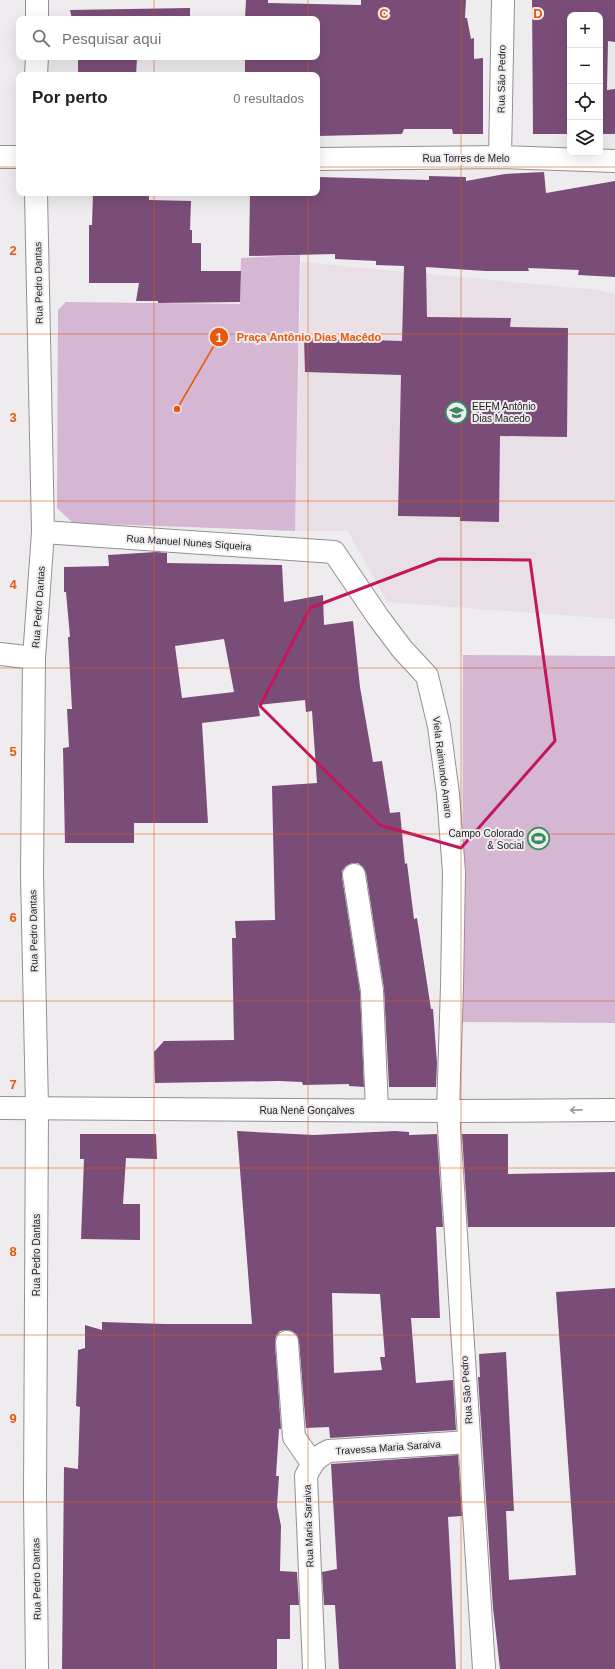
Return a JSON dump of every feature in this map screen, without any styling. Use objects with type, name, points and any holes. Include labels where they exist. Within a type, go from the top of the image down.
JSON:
[{"type":"main road","points":[[37,0],[37,16]]},
{"type":"main road","name":"Rua São Pedro","points":[[500,157],[503,0]]},
{"type":"main road","points":[[36,72],[37,60]]},
{"type":"main road","points":[[0,157],[16,157]]},
{"type":"main road","name":"Rua Torres de Melo","points":[[320,159],[500,157],[615,161]]},
{"type":"main road","name":"Rua Pedro Dantas","points":[[36,196],[43,532],[34,658],[32,875],[37,1107],[35,1478],[37,1669]]},
{"type":"main road","name":"Rua Manuel Nunes Siqueira","points":[[43,532],[334,552]]},
{"type":"main road","name":"Viela Raimundo Amaro","points":[[334,552],[378,618],[402,649],[427,676],[439,726],[448,794],[454,872],[448,1111]]},
{"type":"main road","points":[[0,654],[34,658]]},
{"type":"main road","points":[[354,876],[372,991],[377,1110]]},
{"type":"main road","name":"Rua Nenê Gonçalves","points":[[0,1108],[37,1107],[448,1111],[615,1110]]},
{"type":"main road","name":"Rua São Pedro","points":[[448,1111],[484,1669]]},
{"type":"main road","points":[[287,1342],[294,1438],[312,1463]]},
{"type":"main road","name":"Travessa Maria Saraiva","points":[[312,1463],[320,1455],[329,1451],[469,1442]]},
{"type":"main road","name":"Rua Maria Saraiva","points":[[312,1463],[306,1476],[314,1669]]},
{"type":"highlighted area","points":[[439,559],[530,560],[555,741],[461,848],[380,825],[260,706],[310,608]]},
{"type":"shaded area","points":[[300,255],[295,531],[73,523],[57,508],[58,310],[66,302],[240,304],[241,258]]},
{"type":"shaded area","name":"EEFM Antônio Dias Macedo","points":[[301,262],[598,290],[615,294],[615,619],[387,602],[348,531],[295,531]]},
{"type":"shaded area","name":"Campo Colorado & Social","points":[[463,655],[615,656],[615,1023],[462,1022]]},
{"type":"building","points":[[246,0],[268,0],[268,3],[361,5],[361,0],[466,0],[465,18],[467,18],[471,39],[474,38],[474,59],[483,58],[483,134],[453,134],[452,129],[404,129],[402,134],[320,136],[320,72],[245,72],[245,60],[320,60],[320,16],[245,16]]},
{"type":"building","points":[[532,0],[615,0],[615,42],[608,41],[607,90],[615,89],[615,134],[603,134],[603,12],[567,12],[567,134],[533,134]]},
{"type":"building","points":[[190,8],[190,16],[71,16],[70,10]]},
{"type":"building","points":[[78,60],[137,60],[136,72],[78,72]]},
{"type":"building","points":[[544,172],[546,193],[615,181],[615,277],[578,275],[579,270],[528,268],[529,271],[485,271],[426,267],[427,317],[511,318],[510,327],[568,328],[567,437],[500,436],[499,522],[460,521],[460,517],[398,516],[401,375],[305,372],[304,338],[402,341],[404,266],[376,265],[376,261],[335,259],[335,254],[249,256],[250,196],[320,196],[320,177],[429,180],[429,176],[466,177],[466,181],[505,174]]},
{"type":"building","points":[[93,196],[149,196],[149,200],[191,201],[190,230],[192,230],[192,243],[201,243],[201,271],[241,271],[240,302],[158,303],[158,301],[136,301],[139,283],[89,283],[89,225],[92,225]]},
{"type":"building","points":[[156,552],[167,553],[167,563],[282,565],[284,602],[323,595],[324,625],[353,621],[360,687],[373,762],[382,761],[390,813],[400,812],[405,864],[407,863],[414,919],[417,918],[431,1009],[433,1009],[437,1063],[436,1087],[389,1087],[384,989],[366,873],[363,867],[358,863],[352,863],[346,866],[342,871],[342,877],[360,992],[364,1087],[349,1086],[349,1084],[303,1085],[302,1082],[279,1081],[155,1083],[154,1052],[164,1041],[234,1040],[232,938],[236,938],[235,921],[275,920],[272,786],[317,783],[312,711],[306,712],[305,700],[258,705],[260,716],[202,723],[208,823],[134,823],[134,843],[65,843],[63,748],[69,747],[67,709],[72,709],[68,637],[70,637],[66,592],[64,592],[64,567],[109,566],[108,555]],"holes":[[[224,639],[234,692],[182,698],[175,646]]]},
{"type":"building","points":[[237,1131],[314,1135],[395,1131],[409,1132],[409,1135],[437,1134],[443,1227],[436,1227],[440,1318],[411,1318],[416,1383],[453,1380],[456,1430],[330,1438],[329,1427],[306,1428],[299,1341],[297,1335],[292,1331],[280,1331],[276,1336],[275,1343],[281,1429],[279,1429],[276,1476],[279,1476],[277,1506],[281,1526],[280,1571],[297,1572],[299,1605],[290,1605],[290,1639],[277,1639],[277,1669],[62,1669],[64,1467],[78,1469],[80,1407],[76,1406],[78,1350],[85,1348],[85,1325],[102,1330],[102,1322],[252,1324]],"holes":[[[332,1293],[380,1294],[385,1357],[380,1357],[382,1370],[334,1373]]]},
{"type":"building","points":[[80,1134],[156,1134],[157,1159],[126,1158],[123,1204],[140,1204],[140,1240],[81,1239],[84,1159],[80,1159]]},
{"type":"building","points":[[462,1134],[508,1134],[508,1174],[615,1172],[615,1227],[468,1227]]},
{"type":"building","points":[[615,1288],[615,1669],[500,1669],[493,1608],[478,1377],[480,1377],[479,1354],[506,1352],[514,1511],[506,1511],[509,1580],[576,1575],[556,1292]]},
{"type":"building","points":[[458,1455],[462,1516],[448,1517],[456,1669],[339,1669],[335,1605],[324,1605],[322,1572],[337,1569],[331,1464]]},
{"type":"place","name":"Praça Antônio Dias Macêdo","points":[[177,409]]},
{"type":"place","name":"EEFM Antônio Dias Macedo","points":[[456,412]]},
{"type":"place","name":"Campo Colorado & Social","points":[[539,839]]}]
